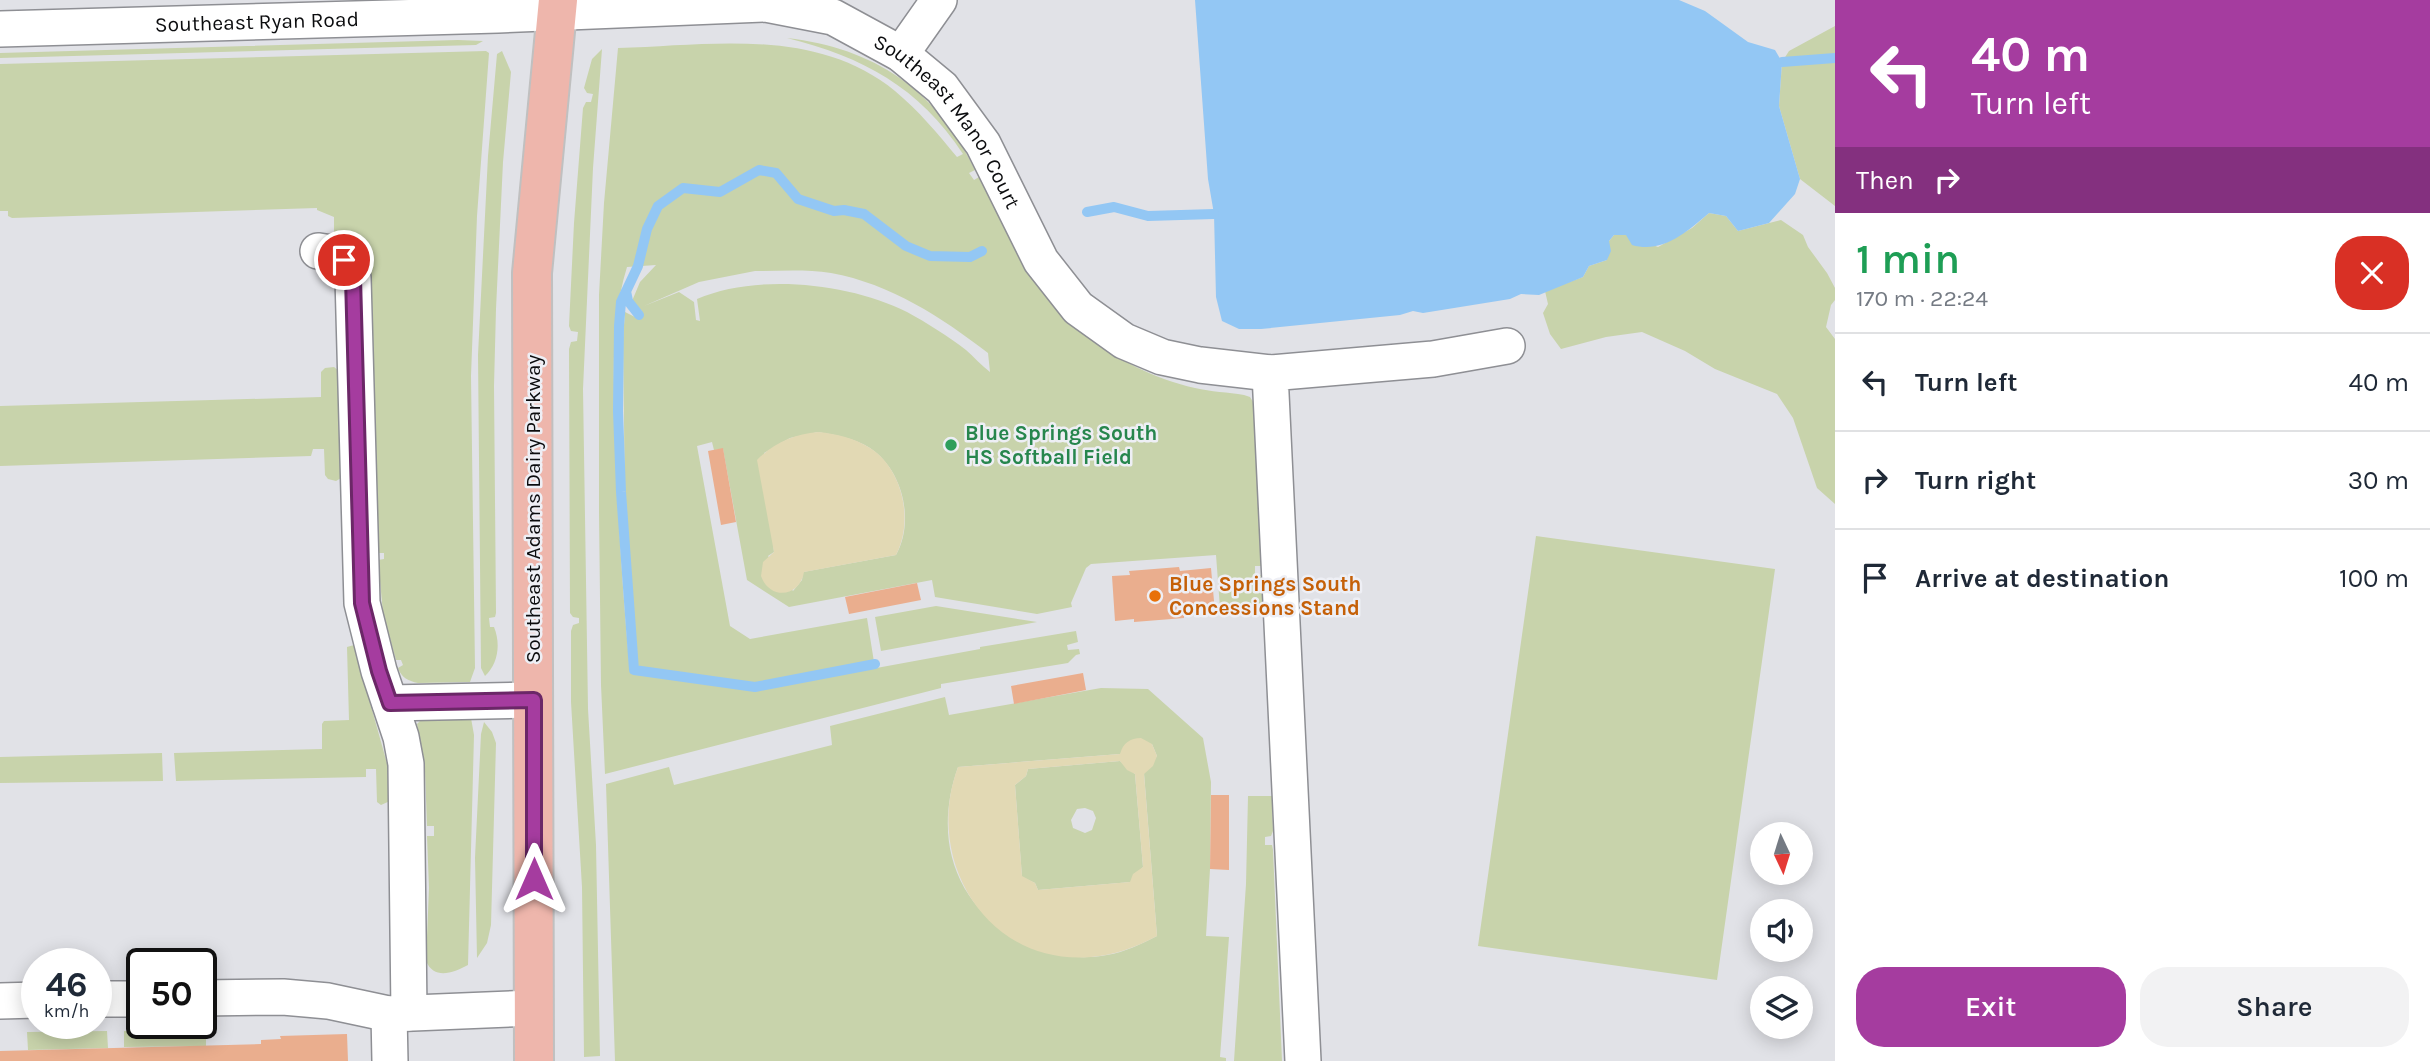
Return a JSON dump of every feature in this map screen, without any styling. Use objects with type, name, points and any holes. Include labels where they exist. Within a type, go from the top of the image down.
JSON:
[{"type":"main road","name":"Southeast Adams Dairy Parkway","points":[[534,1061],[532,273],[557,6]]},
{"type":"street","points":[[901,54],[939,0]]},
{"type":"street","name":"Southeast Manor Court","points":[[557,6],[766,4],[833,17],[901,54],[942,89],[983,144],[1041,261],[1078,308],[1124,341],[1162,357],[1200,365],[1270,373],[1433,359],[1507,346]]},
{"type":"street","name":"Southeast Ryan Road","points":[[0,29],[557,6]]},
{"type":"street","points":[[318,251],[331,253],[344,260],[350,266],[353,278],[362,603],[379,671],[401,737],[407,783],[399,1013],[390,1061]]},
{"type":"street","points":[[1270,373],[1303,1061]]},
{"type":"street","points":[[390,703],[534,700]]},
{"type":"street","points":[[217,998],[282,997],[328,1001],[399,1013],[534,1008]]},
{"type":"street","points":[[0,1001],[21,1000]]},
{"type":"green space","points":[[1835,26],[1835,206],[1800,179],[1779,106],[1782,62],[1789,51]]},
{"type":"green space","points":[[787,38],[818,43],[875,63],[922,96],[942,117],[975,170],[969,173],[974,180],[979,177],[1083,333],[1122,359],[1165,379],[1201,389],[1250,397],[1255,405],[1262,562],[1261,566],[1255,566],[1255,575],[1262,575],[1265,605],[1220,608],[1216,555],[1091,564],[1086,568],[1071,603],[1072,607],[1037,614],[935,597],[932,580],[789,607],[747,580],[723,449],[714,450],[712,442],[697,446],[730,626],[750,639],[867,618],[874,662],[755,685],[637,666],[625,505],[623,339],[625,312],[637,318],[641,315],[642,311],[632,301],[640,282],[656,265],[627,267],[617,311],[614,380],[619,532],[630,672],[753,690],[1076,631],[1078,642],[1067,645],[1068,650],[1079,649],[1080,654],[1068,663],[941,684],[941,688],[605,774],[601,685],[599,295],[618,48],[762,44],[797,48],[832,57],[864,71],[895,91],[957,157],[963,154],[928,110],[908,93],[864,65]],"holes":[[[755,271],[831,273],[853,278],[895,294],[952,327],[988,353],[990,372],[966,350],[907,312],[884,302],[831,288],[775,284],[721,291],[697,299],[700,321],[696,320],[694,302],[679,292],[644,306],[699,282]],[[818,432],[858,442],[881,458],[891,469],[903,497],[905,527],[896,555],[803,572],[802,580],[793,591],[768,556],[774,552],[764,453],[790,438]]]},
{"type":"green space","points":[[483,41],[476,45],[0,58],[0,53]]},
{"type":"green space","points":[[602,49],[593,168],[583,389],[588,709],[596,845],[600,1056],[584,1057],[582,887],[571,702],[571,631],[573,625],[579,623],[579,618],[570,613],[569,349],[571,342],[577,341],[578,332],[571,331],[569,326],[583,108],[586,102],[591,102],[593,94],[587,93],[584,88],[592,59]]},
{"type":"green space","points":[[502,51],[511,72],[503,162],[496,309],[496,613],[495,617],[489,618],[490,627],[494,627],[496,633],[498,647],[493,666],[485,676],[481,668],[478,355],[488,156],[497,54]]},
{"type":"green space","points":[[489,53],[477,216],[471,376],[475,668],[470,682],[418,683],[405,678],[399,671],[398,668],[403,665],[401,660],[396,660],[383,613],[378,560],[384,559],[384,553],[378,553],[368,269],[361,250],[353,242],[334,236],[334,217],[317,208],[12,218],[8,216],[8,211],[0,211],[0,64]]},
{"type":"green space","points":[[1709,213],[1726,216],[1738,231],[1781,220],[1803,235],[1835,288],[1835,300],[1831,305],[1826,327],[1835,339],[1835,504],[1817,488],[1793,418],[1777,394],[1715,369],[1685,351],[1642,332],[1606,337],[1561,349],[1550,334],[1543,313],[1548,304],[1545,291],[1583,277],[1589,266],[1607,260],[1609,241],[1614,235],[1627,235],[1658,247],[1692,228]]},
{"type":"green space","points":[[334,367],[339,371],[343,477],[336,481],[325,475],[324,449],[313,449],[311,456],[0,466],[0,406],[321,397],[321,372],[325,368]]},
{"type":"green space","points":[[1536,536],[1775,569],[1717,980],[1478,946]]},
{"type":"green space","points":[[936,606],[1037,622],[881,651],[875,617]]},
{"type":"green space","points":[[354,645],[388,767],[390,801],[381,805],[377,802],[376,769],[366,769],[366,777],[176,781],[174,753],[322,749],[324,721],[349,720],[347,647]]},
{"type":"green space","points":[[1101,688],[1148,689],[1203,738],[1211,782],[1206,936],[1229,937],[1220,1057],[1226,1058],[1226,1061],[615,1061],[606,784],[669,767],[674,785],[832,745],[830,726],[945,697],[949,715]],"holes":[[[1152,744],[1157,756],[1144,773],[1157,936],[1127,950],[1107,955],[1071,957],[1025,944],[993,923],[976,905],[954,864],[949,841],[951,792],[958,767],[1120,754]]]},
{"type":"green space","points":[[471,718],[474,735],[468,965],[439,973],[429,967],[426,961],[429,888],[427,836],[434,836],[434,826],[427,826],[425,771],[417,724],[421,720]]},
{"type":"green space","points":[[484,722],[496,743],[491,925],[487,943],[477,958],[475,858],[481,734]]},
{"type":"green space","points":[[162,753],[163,781],[0,783],[0,757]]},
{"type":"green space","points":[[1120,761],[1135,774],[1143,867],[1131,882],[1038,890],[1035,883],[1022,877],[1015,785],[1026,776],[1028,769]],"holes":[[[1077,809],[1093,811],[1096,818],[1092,830],[1085,833],[1073,828],[1071,820]]]},
{"type":"green space","points":[[1248,796],[1272,796],[1273,831],[1271,836],[1265,837],[1265,845],[1272,845],[1273,850],[1282,1061],[1234,1061],[1246,884]]},
{"type":"green space","points":[[124,1031],[126,1039],[206,1039],[206,1046],[124,1047]]},
{"type":"green space","points":[[27,1039],[107,1039],[108,1048],[28,1050]]},
{"type":"sand","points":[[818,432],[845,437],[870,448],[891,469],[902,497],[904,527],[901,542],[896,555],[804,572],[797,587],[784,593],[778,592],[765,584],[761,576],[763,562],[774,552],[757,460],[785,440]]},
{"type":"sand","points":[[1137,738],[1152,744],[1157,756],[1153,766],[1144,774],[1157,936],[1125,950],[1091,957],[1054,955],[1021,944],[994,925],[972,900],[957,870],[949,837],[949,802],[958,767],[1120,754],[1125,744]],"holes":[[[1120,761],[1127,770],[1135,774],[1143,867],[1133,874],[1130,882],[1038,890],[1035,883],[1022,876],[1015,785],[1026,776],[1028,769]]]},
{"type":"water","points":[[1195,0],[1679,0],[1705,11],[1748,42],[1775,50],[1782,62],[1779,106],[1800,179],[1795,194],[1769,223],[1738,231],[1726,216],[1709,213],[1683,234],[1664,244],[1643,247],[1632,245],[1626,235],[1614,235],[1609,241],[1611,251],[1607,260],[1589,266],[1583,277],[1539,295],[1521,294],[1510,299],[1423,313],[1413,311],[1400,315],[1239,329],[1222,321],[1216,297],[1214,214],[1208,179]]},
{"type":"building","points":[[723,448],[736,522],[721,525],[708,451]]},
{"type":"building","points":[[1179,567],[1180,571],[1211,568],[1215,612],[1184,615],[1184,618],[1115,621],[1112,576],[1130,575],[1129,571]]},
{"type":"building","points":[[917,583],[921,600],[849,614],[845,597]]},
{"type":"building","points":[[1083,673],[1086,690],[1014,704],[1011,686]]},
{"type":"building","points":[[1211,795],[1229,795],[1229,870],[1210,869]]},
{"type":"building","points":[[347,1034],[348,1061],[0,1061],[0,1051],[261,1044],[261,1040],[281,1039],[280,1036]]},
{"type":"waterway","points":[[1782,62],[1835,58]]},
{"type":"waterway","points":[[875,664],[755,687],[634,670],[618,411],[621,302],[638,266],[647,229],[658,206],[683,188],[720,192],[759,170],[776,173],[798,199],[834,211],[864,214],[906,246],[930,256],[970,257],[982,251]]},
{"type":"waterway","points":[[1087,212],[1114,207],[1148,216],[1214,214]]},
{"type":"waterway","points":[[626,291],[628,301],[639,315]]},
{"type":"place","name":"Blue Springs South HS Softball Field","points":[[951,445]]},
{"type":"place","name":"Blue Springs South Concessions Stand","points":[[1155,596]]},
{"type":"route","points":[[344,260],[350,266],[353,278],[362,603],[379,671],[390,703],[534,700],[534,879]]}]
